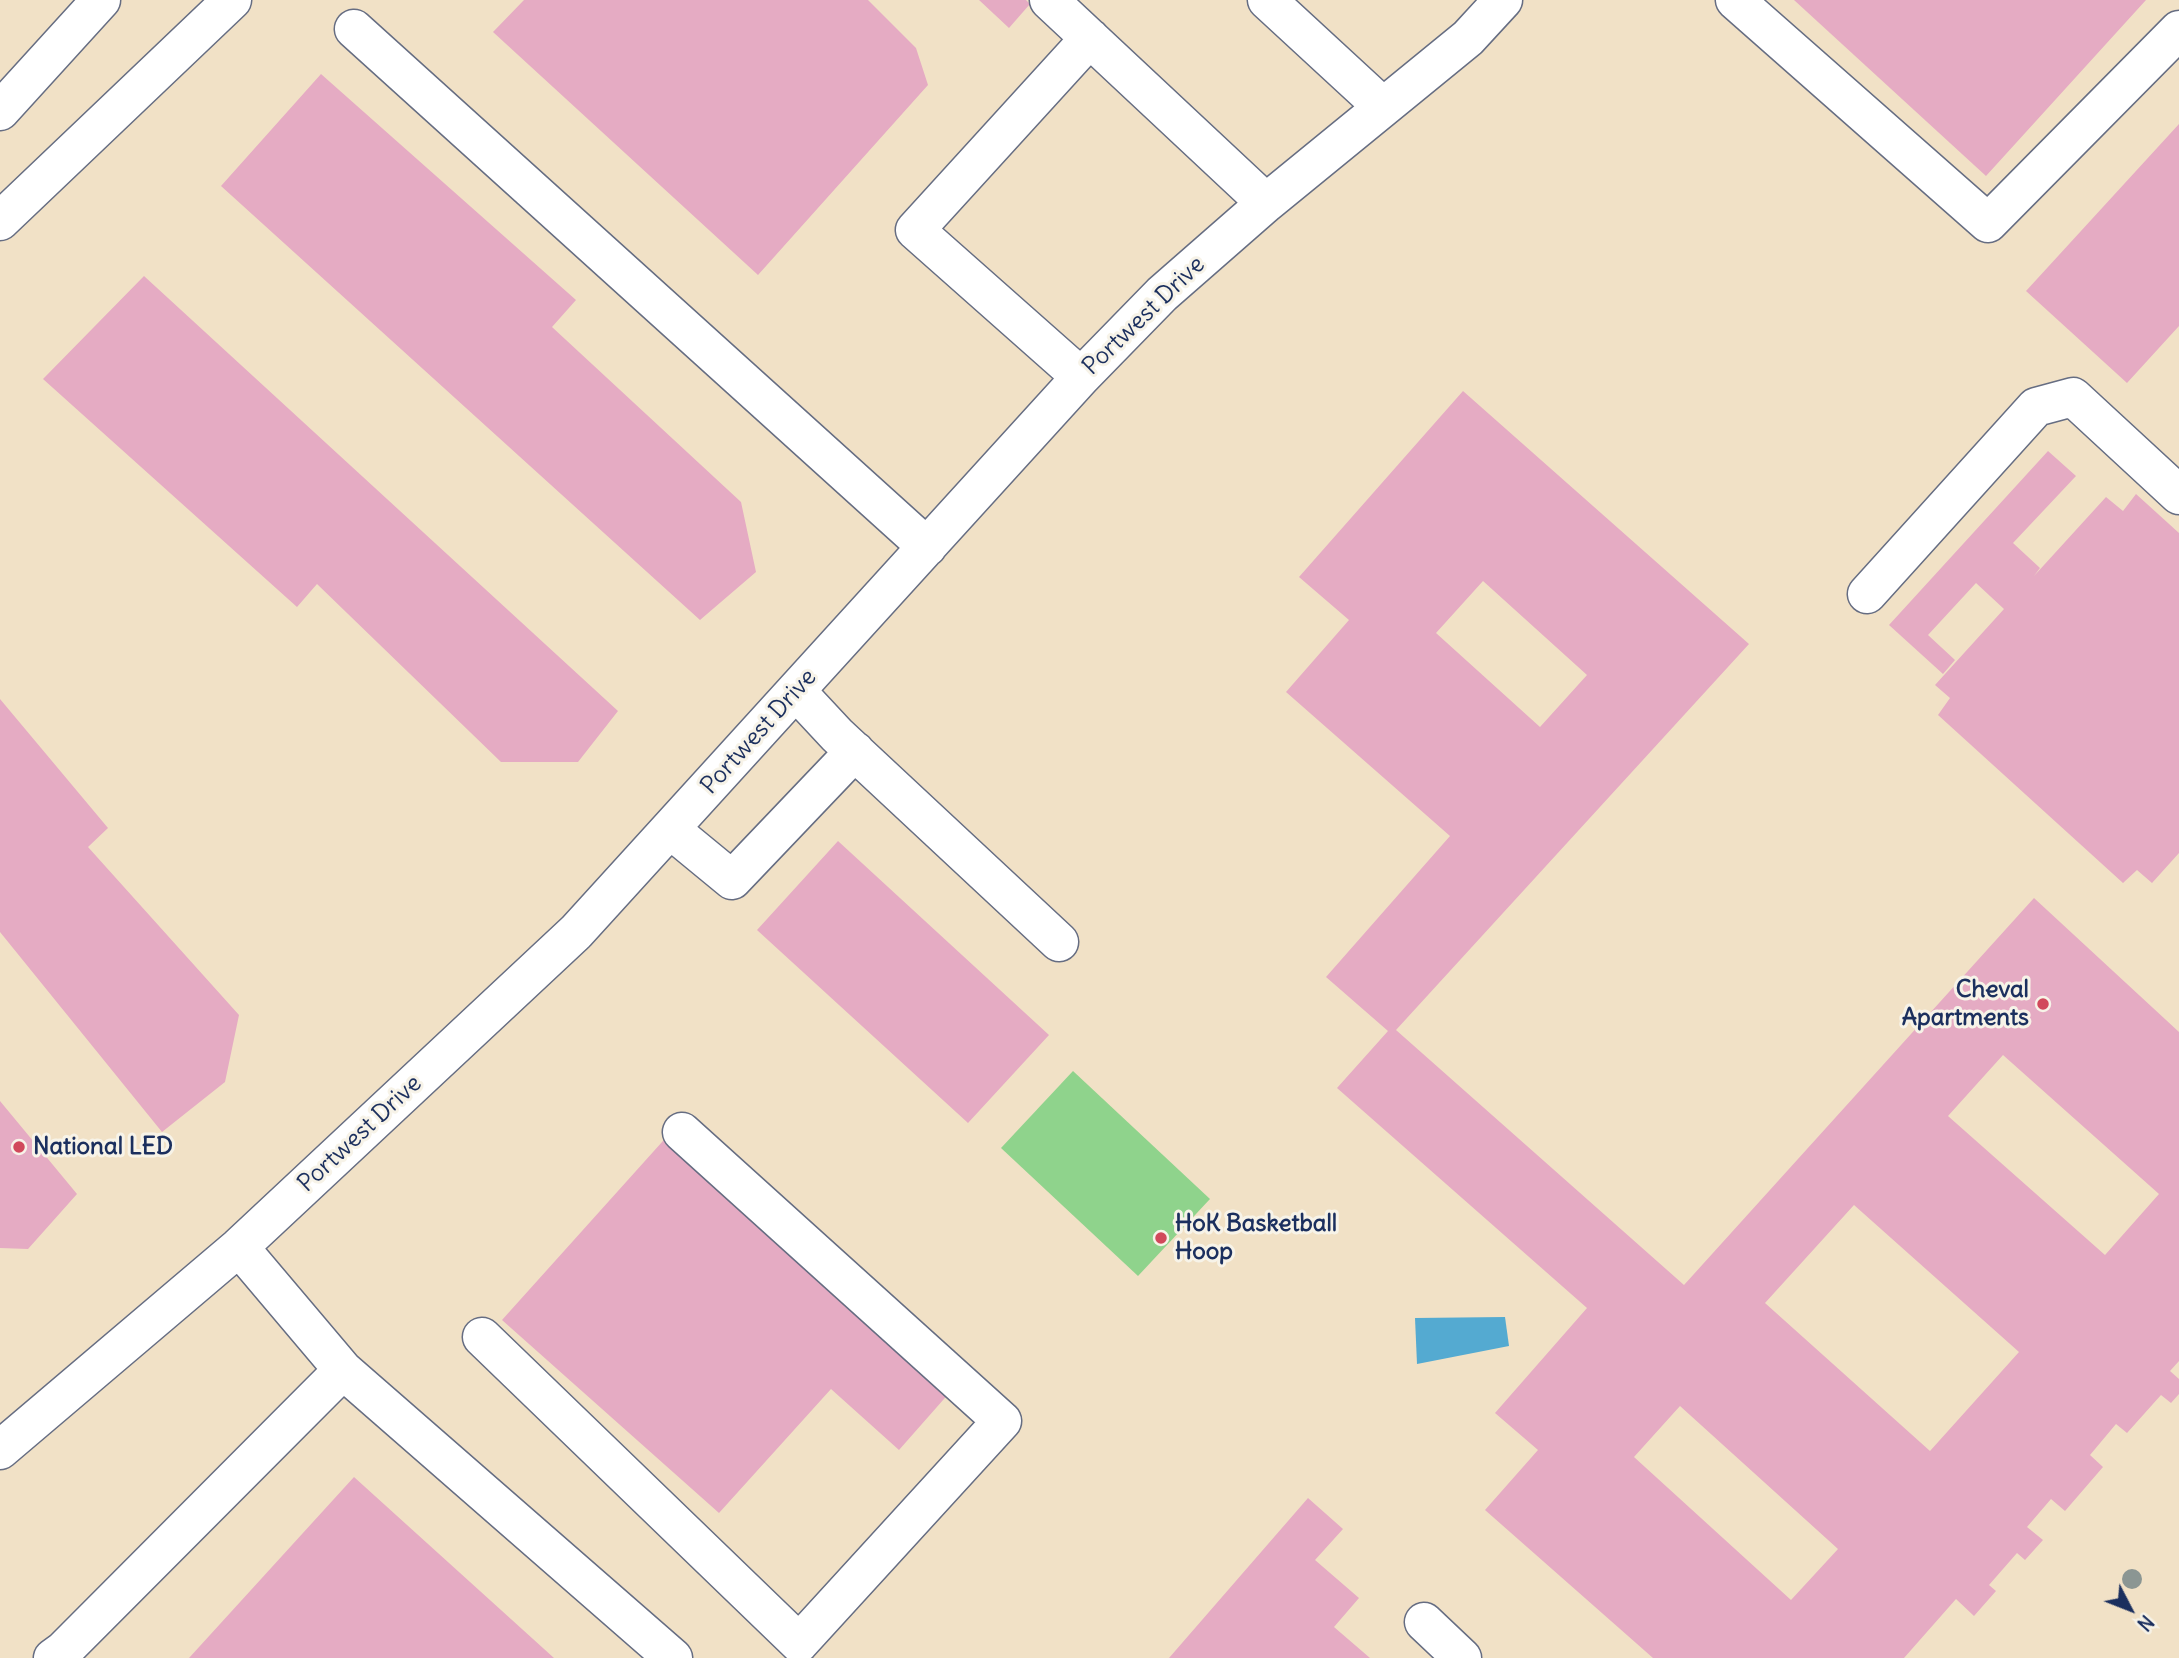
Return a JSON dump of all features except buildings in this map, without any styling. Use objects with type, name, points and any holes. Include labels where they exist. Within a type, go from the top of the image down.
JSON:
[{"type":"main road","points":[[0,111],[101,0]]},
{"type":"main road","points":[[0,221],[232,0]]},
{"type":"main road","points":[[1049,0],[1266,203]]},
{"type":"main road","points":[[1267,0],[1383,107]]},
{"type":"main road","name":"Portwest Drive","points":[[0,1450],[239,1247],[576,932],[1082,377],[1162,294],[1266,203],[1468,38],[1503,0]]},
{"type":"main road","points":[[1735,0],[1988,223],[2179,30]]},
{"type":"main road","points":[[354,29],[927,547]]},
{"type":"main road","points":[[1082,377],[915,230],[1090,38]]},
{"type":"main road","points":[[1867,594],[2036,407],[2073,397],[2179,495]]},
{"type":"main road","points":[[796,691],[855,751],[1059,942]]},
{"type":"main road","points":[[670,829],[732,880],[855,751]]},
{"type":"main road","points":[[482,1337],[799,1643],[1002,1421],[682,1132]]},
{"type":"main road","points":[[239,1247],[343,1370],[673,1658]]},
{"type":"main road","points":[[53,1658],[343,1370]]},
{"type":"main road","points":[[1424,1622],[1462,1658]]},
{"type":"green space","points":[[1073,1071],[1210,1199],[1138,1276],[1001,1148]]},
{"type":"water","points":[[1505,1317],[1509,1346],[1417,1364],[1415,1318]]},
{"type":"place","name":"Cheval Apartments","points":[[2043,1004]]},
{"type":"place","name":"National LED","points":[[19,1147]]},
{"type":"place","name":"HoK Basketball Hoop","points":[[1161,1238]]}]
